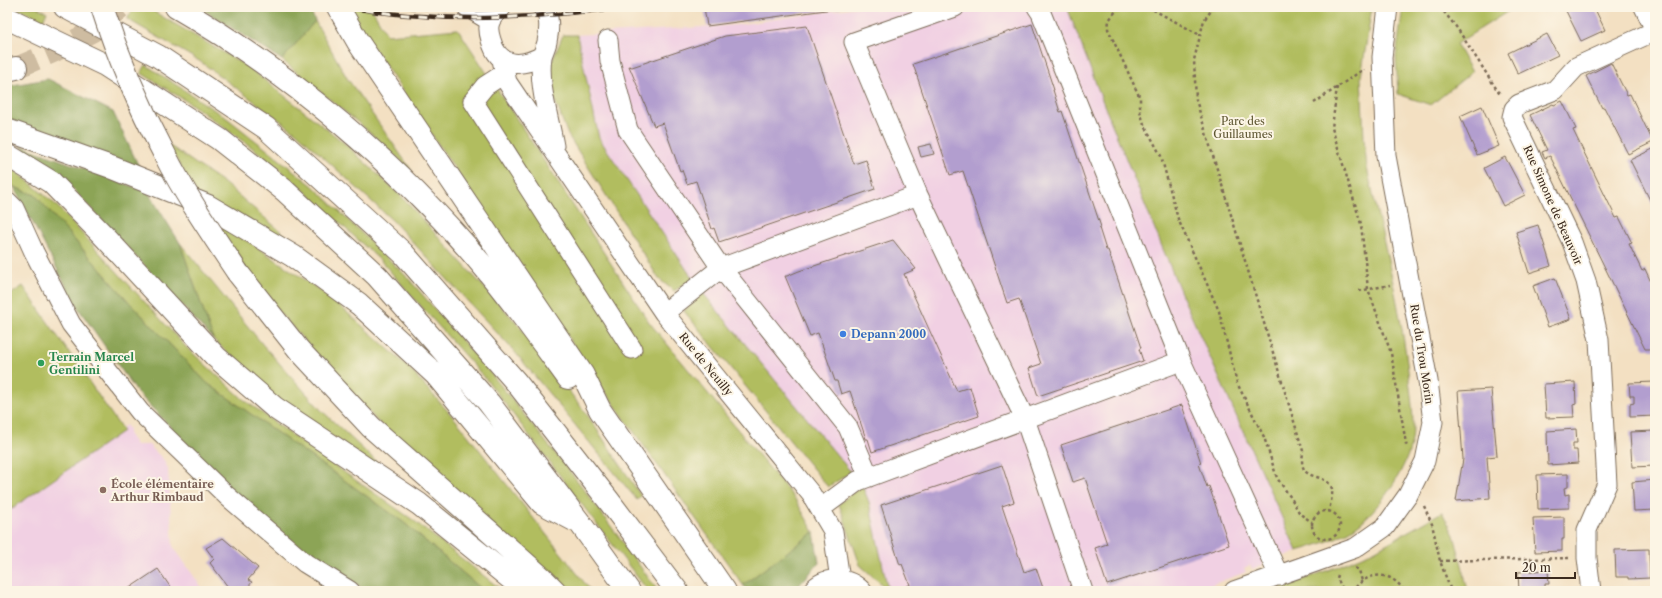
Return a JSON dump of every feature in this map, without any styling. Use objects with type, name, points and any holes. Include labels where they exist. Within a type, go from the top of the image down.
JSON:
[{"type":"highway","points":[[65,7],[158,56],[266,128],[404,253],[516,382],[677,591]]},
{"type":"highway","points":[[102,7],[114,44],[137,98],[164,154],[202,219],[238,273],[299,350],[371,427],[555,591]]},
{"type":"highway","points":[[176,7],[210,26],[282,76],[360,140],[426,202],[485,267],[573,384],[600,410]]},
{"type":"highway","points":[[338,7],[358,42],[583,375],[600,410],[725,591]]},
{"type":"highway","points":[[7,18],[105,65],[219,138],[284,190],[376,276],[489,403],[580,523],[629,591]]},
{"type":"highway","points":[[7,130],[111,166],[208,206],[293,256],[359,304],[436,375],[542,503],[580,523]]},
{"type":"highway","points":[[7,155],[50,182],[102,234],[216,357],[275,408],[420,504],[526,591]]},
{"type":"street","points":[[467,7],[490,21],[502,7]]},
{"type":"street","points":[[955,7],[854,42],[918,195],[1025,419],[1083,591]]},
{"type":"street","points":[[1037,7],[1041,13],[1181,361],[1279,576]]},
{"type":"street","name":"Rue du Trou Morin","points":[[1234,591],[1279,576],[1342,560],[1355,548],[1385,527],[1408,495],[1425,461],[1432,422],[1428,381],[1386,156],[1381,77],[1388,7]]},
{"type":"street","points":[[1514,109],[1520,104],[1555,90],[1576,67],[1655,31],[1644,7]]},
{"type":"street","name":"Rue de Neuilly","points":[[545,8],[548,19],[548,29],[547,42],[542,56],[542,77],[555,154]]},
{"type":"street","name":"Rue de Neuilly","points":[[490,21],[489,34],[493,48],[504,66],[507,82],[555,154],[664,313],[811,494],[833,531],[840,580]]},
{"type":"street","points":[[608,40],[610,61],[628,130],[721,268],[848,427],[869,477]]},
{"type":"street","points":[[542,56],[530,63],[504,66],[484,86],[473,101],[632,349]]},
{"type":"street","name":"Rue Simone de Beauvoir","points":[[1514,109],[1512,117],[1539,171],[1577,255],[1586,280],[1599,340],[1607,484],[1587,530],[1587,558],[1591,591]]},
{"type":"street","points":[[664,313],[721,268],[918,195]]},
{"type":"street","points":[[7,201],[14,208],[34,252],[71,324],[140,412],[227,496],[305,562],[350,591]]},
{"type":"street","points":[[820,509],[858,481],[1181,361]]},
{"type":"street","points":[[812,591],[822,583],[831,580],[849,582],[862,591]]},
{"type":"path","points":[[1120,7],[1109,20],[1108,29],[1140,98],[1140,111],[1144,124],[1161,156],[1178,219],[1219,311],[1237,383],[1264,437],[1277,478],[1300,514],[1312,522]]},
{"type":"path","points":[[1148,7],[1200,35]]},
{"type":"path","points":[[1214,7],[1204,20],[1194,60],[1196,100],[1303,451],[1303,469],[1307,473],[1324,479],[1332,488],[1329,511]]},
{"type":"path","points":[[1440,7],[1457,28],[1504,101],[1514,109]]},
{"type":"path","points":[[1314,103],[1382,57]]},
{"type":"path","points":[[1337,87],[1332,128],[1361,224],[1368,290],[1391,354],[1406,444],[1413,455],[1425,461]]},
{"type":"path","points":[[1360,291],[1410,281]]},
{"type":"path","points":[[1414,484],[1432,524],[1440,560],[1451,591]]},
{"type":"path","points":[[1329,511],[1335,515],[1339,521],[1339,528],[1336,535],[1330,539],[1322,539],[1316,535],[1312,529],[1312,522],[1315,516],[1321,512],[1329,511]]},
{"type":"path","points":[[1440,560],[1587,558]]},
{"type":"path","points":[[1362,582],[1359,570],[1342,560],[1337,578],[1342,590],[1357,588],[1362,582],[1379,575],[1388,577],[1396,582],[1404,591]]},
{"type":"shaded area","points":[[857,7],[1067,7],[1181,293],[1297,551],[1285,556],[1280,552],[1263,559],[1263,565],[1252,569],[1250,565],[1244,568],[1246,572],[1194,591],[888,591],[869,502],[864,489],[703,293],[684,267],[599,138],[577,35],[736,25]]},
{"type":"shaded area","name":"École élémentaire Arthur Rimbaud","points":[[126,425],[129,429],[129,435],[136,445],[149,445],[164,460],[168,469],[173,546],[204,591],[7,591],[7,512],[123,431],[121,429]]},
{"type":"green space","points":[[13,7],[36,7],[47,12],[43,20]]},
{"type":"green space","points":[[135,7],[146,7],[248,67],[343,142],[403,198],[521,328],[588,416],[641,496],[637,500],[514,351],[393,221],[297,133],[201,62],[127,19]]},
{"type":"green space","points":[[199,7],[309,7],[315,21],[282,60]]},
{"type":"green space","points":[[346,7],[371,7],[387,35],[458,29],[649,322],[795,499],[814,532],[743,585],[599,383]]},
{"type":"green space","name":"Parc des Guillaumes","points":[[1067,7],[1372,7],[1361,77],[1364,138],[1367,168],[1403,333],[1412,401],[1413,432],[1408,456],[1390,489],[1366,518],[1345,533],[1321,544],[1297,551],[1181,293],[1104,105]]},
{"type":"green space","points":[[1403,7],[1515,7],[1456,44],[1472,72],[1431,105],[1398,94],[1396,57]]},
{"type":"green space","points":[[315,21],[347,78],[412,171],[367,130],[282,60]]},
{"type":"green space","points":[[563,35],[577,35],[599,138],[693,279],[674,291],[659,279],[568,135],[551,90],[550,66]]},
{"type":"green space","points":[[146,65],[228,119],[313,186],[407,277],[493,376],[583,488],[658,591],[648,591],[490,384],[381,261],[296,183],[254,149],[194,106],[141,73]]},
{"type":"green space","points":[[48,79],[113,112],[141,171],[7,124],[7,86]]},
{"type":"green space","points":[[167,144],[224,183],[313,259],[197,194]]},
{"type":"green space","points":[[19,145],[148,192],[180,243],[213,339],[64,180]]},
{"type":"green space","points":[[7,167],[17,172],[55,204],[186,347],[243,399],[315,452],[413,520],[503,591],[484,591],[403,522],[207,383],[129,302],[35,195],[7,184]]},
{"type":"green space","points":[[14,187],[35,195],[129,302],[207,383],[403,522],[484,591],[367,591],[306,553],[228,488],[137,392],[76,305]]},
{"type":"green space","points":[[216,223],[257,247],[331,298],[406,365],[455,419],[591,591],[564,591],[378,422],[259,290]]},
{"type":"green space","points":[[180,243],[263,345],[321,410],[395,479],[274,397],[213,339]]},
{"type":"green space","name":"Terrain Marcel Gentilini","points":[[23,286],[123,431],[7,512],[7,297]]},
{"type":"green space","points":[[703,293],[851,472],[828,487],[684,311]]},
{"type":"green space","points":[[862,485],[869,502],[888,590],[860,565],[839,504]]},
{"type":"green space","points":[[1442,512],[1454,535],[1468,591],[1271,591],[1331,569],[1374,551]]},
{"type":"green space","points":[[814,532],[819,563],[794,591],[748,591],[743,585]]},
{"type":"building","points":[[704,7],[841,7],[841,8],[707,26]]},
{"type":"building","points":[[1568,7],[1594,7],[1605,30],[1581,41],[1565,9]]},
{"type":"building","points":[[1032,24],[1060,112],[1062,111],[1101,227],[1099,228],[1106,250],[1108,250],[1141,348],[1139,349],[1143,361],[1038,396],[1029,368],[1041,364],[1019,299],[1007,303],[963,171],[950,175],[913,64]]},
{"type":"building","points":[[807,26],[854,164],[866,160],[875,189],[719,242],[714,228],[712,229],[696,181],[687,184],[682,170],[680,171],[663,123],[654,126],[629,66],[632,67],[725,36]]},
{"type":"building","points":[[1547,34],[1558,55],[1518,74],[1508,53]]},
{"type":"building","points":[[1611,63],[1627,95],[1630,94],[1653,142],[1628,154],[1586,76]]},
{"type":"building","points":[[1562,101],[1576,129],[1573,130],[1616,218],[1619,217],[1632,243],[1629,244],[1642,271],[1645,269],[1655,291],[1655,349],[1645,349],[1550,156],[1545,158],[1542,152],[1547,150],[1530,115]]},
{"type":"building","points":[[1482,106],[1499,146],[1477,155],[1460,116]]},
{"type":"building","points":[[931,144],[934,154],[921,157],[918,147]]},
{"type":"building","points":[[1655,148],[1655,216],[1652,209],[1654,208],[1630,160]]},
{"type":"building","points":[[1505,157],[1525,195],[1503,206],[1484,168]]},
{"type":"building","points":[[1538,225],[1551,266],[1529,273],[1516,232]]},
{"type":"building","points":[[893,240],[916,269],[904,274],[957,391],[970,387],[979,416],[872,452],[868,439],[866,439],[850,391],[841,394],[818,333],[810,336],[785,276]]},
{"type":"building","points":[[1555,278],[1571,319],[1548,327],[1533,286]]},
{"type":"building","points":[[1575,382],[1576,404],[1573,405],[1574,417],[1546,418],[1544,384]]},
{"type":"building","points":[[1655,382],[1655,416],[1630,417],[1630,404],[1634,403],[1634,396],[1630,396],[1629,383]]},
{"type":"building","points":[[1491,389],[1497,456],[1487,457],[1490,498],[1456,501],[1463,459],[1458,391]]},
{"type":"building","points":[[1182,405],[1201,463],[1199,464],[1207,487],[1209,486],[1229,545],[1107,585],[1095,548],[1107,544],[1085,478],[1073,482],[1061,445]]},
{"type":"building","points":[[1576,429],[1577,443],[1573,443],[1573,450],[1577,450],[1578,463],[1548,465],[1547,431]]},
{"type":"building","points":[[1655,431],[1655,466],[1632,467],[1630,432]]},
{"type":"building","points":[[1002,465],[1014,502],[1002,506],[1024,572],[1036,568],[1044,591],[909,591],[907,586],[910,585],[902,564],[900,565],[881,505]]},
{"type":"building","points":[[1568,474],[1568,487],[1564,488],[1565,495],[1569,494],[1569,508],[1538,509],[1537,475]]},
{"type":"building","points":[[1655,480],[1655,510],[1634,511],[1632,482]]},
{"type":"building","points":[[1564,517],[1564,539],[1562,539],[1562,551],[1535,552],[1533,518]]},
{"type":"building","points":[[223,538],[258,568],[248,580],[252,582],[245,591],[231,591],[210,563],[214,559],[206,548]]},
{"type":"building","points":[[1649,549],[1650,578],[1628,579],[1628,577],[1616,577],[1615,550]]},
{"type":"building","points":[[158,569],[173,591],[130,591],[128,589]]},
{"type":"building","points":[[1548,570],[1549,584],[1545,584],[1545,591],[1519,591],[1518,572]]},
{"type":"tunnel","points":[[16,68],[53,52],[93,31],[121,7]]},
{"type":"railway","points":[[347,7],[416,16],[450,18],[520,17],[623,7]]},
{"type":"railway","points":[[410,7],[465,10],[543,7]]},
{"type":"place","name":"Depann 2000","points":[[843,334]]},
{"type":"place","name":"Terrain Marcel Gentilini","points":[[41,363]]},
{"type":"place","name":"École élémentaire Arthur Rimbaud","points":[[103,490]]}]
